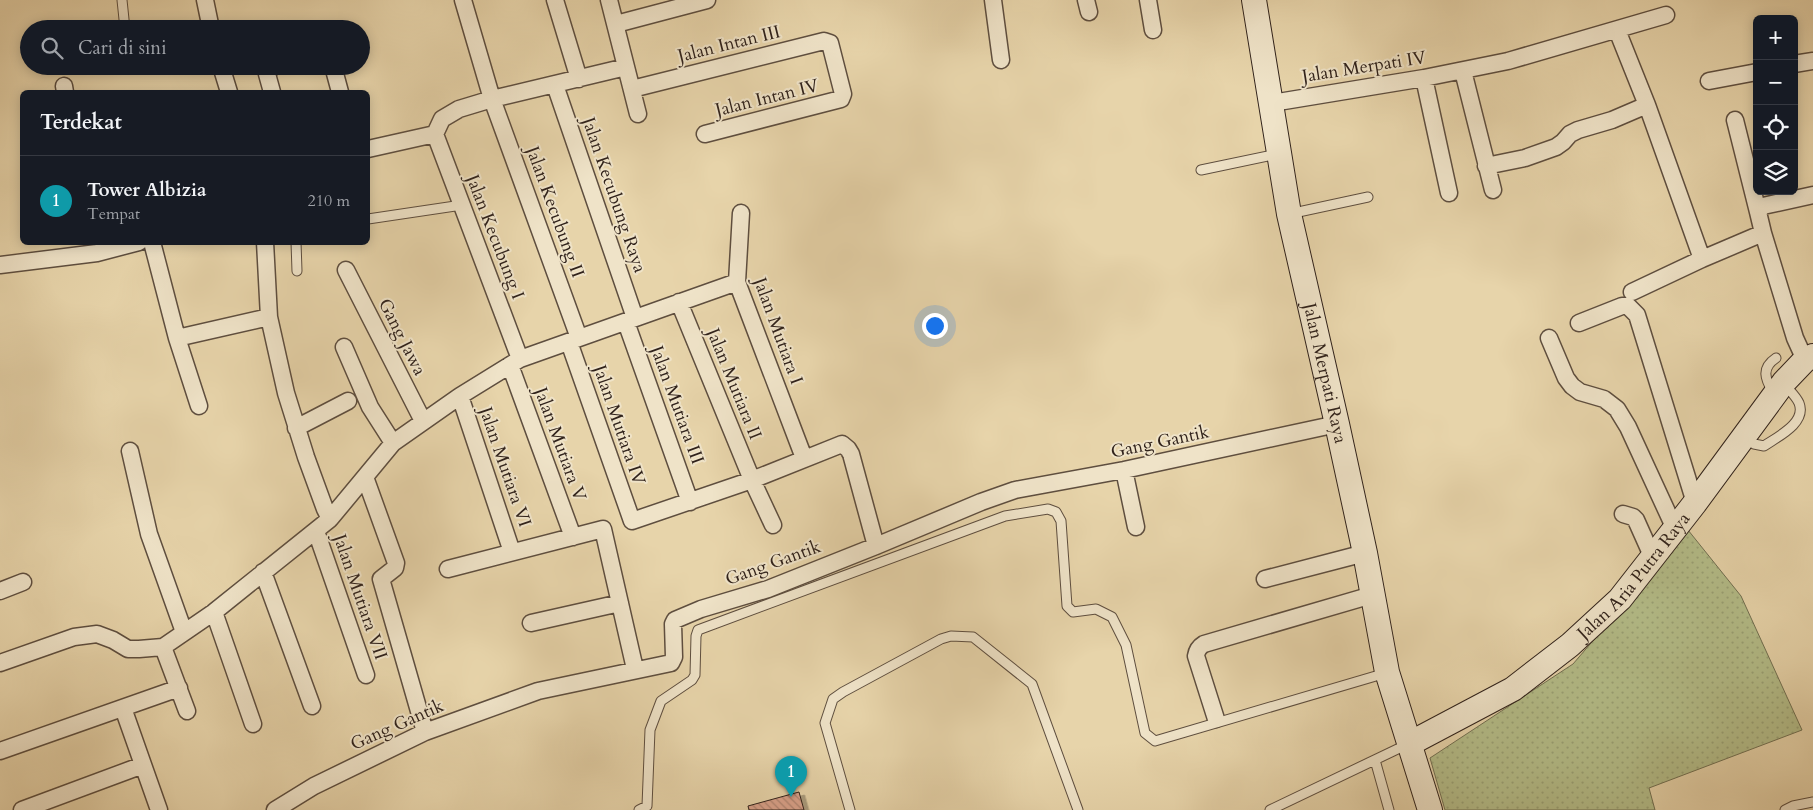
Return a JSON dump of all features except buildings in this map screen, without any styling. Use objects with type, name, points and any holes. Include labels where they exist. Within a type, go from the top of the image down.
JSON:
[{"type":"main road","name":"Jalan Merpati Raya","points":[[1254,0],[1289,214],[1337,424],[1387,672],[1430,810]]},
{"type":"main road","name":"Jalan Aria Putra Raya","points":[[1409,744],[1513,689],[1563,651],[1620,599],[1695,503],[1779,388],[1809,358]]},
{"type":"street","points":[[205,0],[209,20]]},
{"type":"street","name":"Jalan Kecubung II","points":[[463,0],[492,99],[574,340]]},
{"type":"street","points":[[555,0],[579,79]]},
{"type":"street","points":[[609,0],[638,114]]},
{"type":"street","points":[[616,24],[706,0]]},
{"type":"street","points":[[992,0],[1001,60]]},
{"type":"street","points":[[1148,0],[1153,30]]},
{"type":"street","name":"Jalan Merpati IV","points":[[1272,103],[1424,78],[1508,61],[1666,15]]},
{"type":"street","points":[[1617,30],[1647,105],[1702,259]]},
{"type":"street","name":"Jalan Intan III","points":[[632,89],[828,41],[833,47],[843,94],[843,97],[837,101]]},
{"type":"street","points":[[1798,63],[1813,61]]},
{"type":"street","points":[[370,148],[436,131],[445,116],[492,99],[626,67]]},
{"type":"street","points":[[1463,71],[1493,190]]},
{"type":"street","points":[[1709,81],[1753,73]]},
{"type":"street","points":[[224,75],[228,90]]},
{"type":"street","points":[[267,75],[271,90]]},
{"type":"street","points":[[335,75],[339,90]]},
{"type":"street","points":[[1424,78],[1450,193]]},
{"type":"street","name":"Jalan Kecubung Raya","points":[[555,84],[630,320]]},
{"type":"street","name":"Jalan Intan IV","points":[[706,134],[837,101]]},
{"type":"street","points":[[1486,166],[1525,158],[1556,147],[1570,134],[1612,120],[1647,105]]},
{"type":"street","points":[[1735,120],[1763,233],[1795,338],[1809,358]]},
{"type":"street","name":"Jalan Kecubung I","points":[[436,131],[515,362]]},
{"type":"street","points":[[1758,212],[1763,206],[1813,195]]},
{"type":"street","name":"Jalan Mutiara I","points":[[741,213],[737,282],[804,458]]},
{"type":"street","points":[[1632,292],[1763,233]]},
{"type":"street","points":[[0,265],[85,248],[97,253],[128,245]]},
{"type":"street","points":[[153,245],[176,338],[199,406]]},
{"type":"street","points":[[265,245],[269,317],[286,393],[319,494],[330,519]]},
{"type":"street","name":"Gang Jawa","points":[[346,270],[423,422]]},
{"type":"street","points":[[0,663],[74,637],[96,634],[113,640],[128,649],[163,646],[214,612],[316,531],[330,519],[393,443],[460,396],[515,362],[737,282]]},
{"type":"street","name":"Jalan Mutiara II","points":[[679,302],[752,480],[773,525]]},
{"type":"street","points":[[1579,323],[1622,306],[1628,306],[1637,315],[1695,503]]},
{"type":"street","points":[[176,338],[269,317]]},
{"type":"street","name":"Jalan Mutiara III","points":[[630,320],[690,502]]},
{"type":"street","points":[[1549,338],[1566,378],[1572,386],[1580,392],[1604,399],[1617,409],[1628,427],[1675,529]]},
{"type":"street","name":"Jalan Mutiara IV","points":[[574,340],[632,521],[690,502]]},
{"type":"street","points":[[344,347],[370,407],[393,443]]},
{"type":"street","name":"Jalan Mutiara V","points":[[515,362],[573,537]]},
{"type":"street","name":"Jalan Mutiara VI","points":[[460,396],[512,552]]},
{"type":"street","points":[[296,428],[348,401]]},
{"type":"street","name":"Gang Gantik","points":[[275,810],[314,786],[425,732],[538,691],[673,661],[673,624],[675,620],[702,609],[768,589],[1015,490],[1124,470],[1337,424]]},
{"type":"street","points":[[690,502],[752,480],[842,444],[848,449],[876,546]]},
{"type":"street","points":[[130,450],[149,534],[184,632]]},
{"type":"street","points":[[1124,470],[1136,527]]},
{"type":"street","points":[[365,477],[396,563],[395,568],[381,579],[425,732]]},
{"type":"street","points":[[1623,514],[1636,520],[1653,558]]},
{"type":"street","points":[[448,569],[603,530],[635,669]]},
{"type":"street","name":"Jalan Mutiara VII","points":[[316,531],[366,676]]},
{"type":"street","points":[[1265,579],[1364,553]]},
{"type":"street","points":[[264,572],[312,706]]},
{"type":"street","points":[[0,588],[23,582]]},
{"type":"street","points":[[1216,718],[1196,656],[1196,651],[1204,644],[1372,595]]},
{"type":"street","points":[[531,622],[620,603]]},
{"type":"street","points":[[214,612],[253,724]]},
{"type":"street","points":[[163,646],[187,711]]},
{"type":"street","points":[[0,751],[179,688]]},
{"type":"street","points":[[123,708],[159,810]]},
{"type":"street","points":[[22,810],[143,765]]},
{"type":"lane","points":[[122,0],[124,20]]},
{"type":"lane","points":[[1200,170],[1280,153]]},
{"type":"lane","points":[[1289,214],[1368,196]]},
{"type":"lane","points":[[370,219],[462,205]]},
{"type":"lane","points":[[296,245],[297,271]]},
{"type":"lane","points":[[1745,435],[1754,444],[1764,446],[1795,424],[1800,415],[1799,404],[1779,388],[1768,384],[1765,371],[1769,362],[1776,358]]},
{"type":"lane","points":[[645,809],[650,730],[661,701],[692,680],[695,675],[696,636],[698,630],[1005,516],[1048,509],[1056,512],[1061,521],[1067,606],[1073,612],[1096,609],[1112,618],[1126,646],[1145,733],[1154,741],[1387,672]]},
{"type":"lane","points":[[850,810],[825,723],[834,699],[843,692],[941,639],[951,636],[973,637],[1032,684],[1078,810]]},
{"type":"lane","points":[[1270,810],[1409,744]]},
{"type":"lane","points":[[1375,760],[1389,810]]},
{"type":"lane","points":[[1785,810],[1792,806],[1813,802]]},
{"type":"green space","points":[[1688,530],[1741,596],[1802,730],[1649,788],[1655,810],[1445,810],[1430,758],[1573,664]]},
{"type":"place","name":"Tower Albizia","points":[[791,797]]}]
